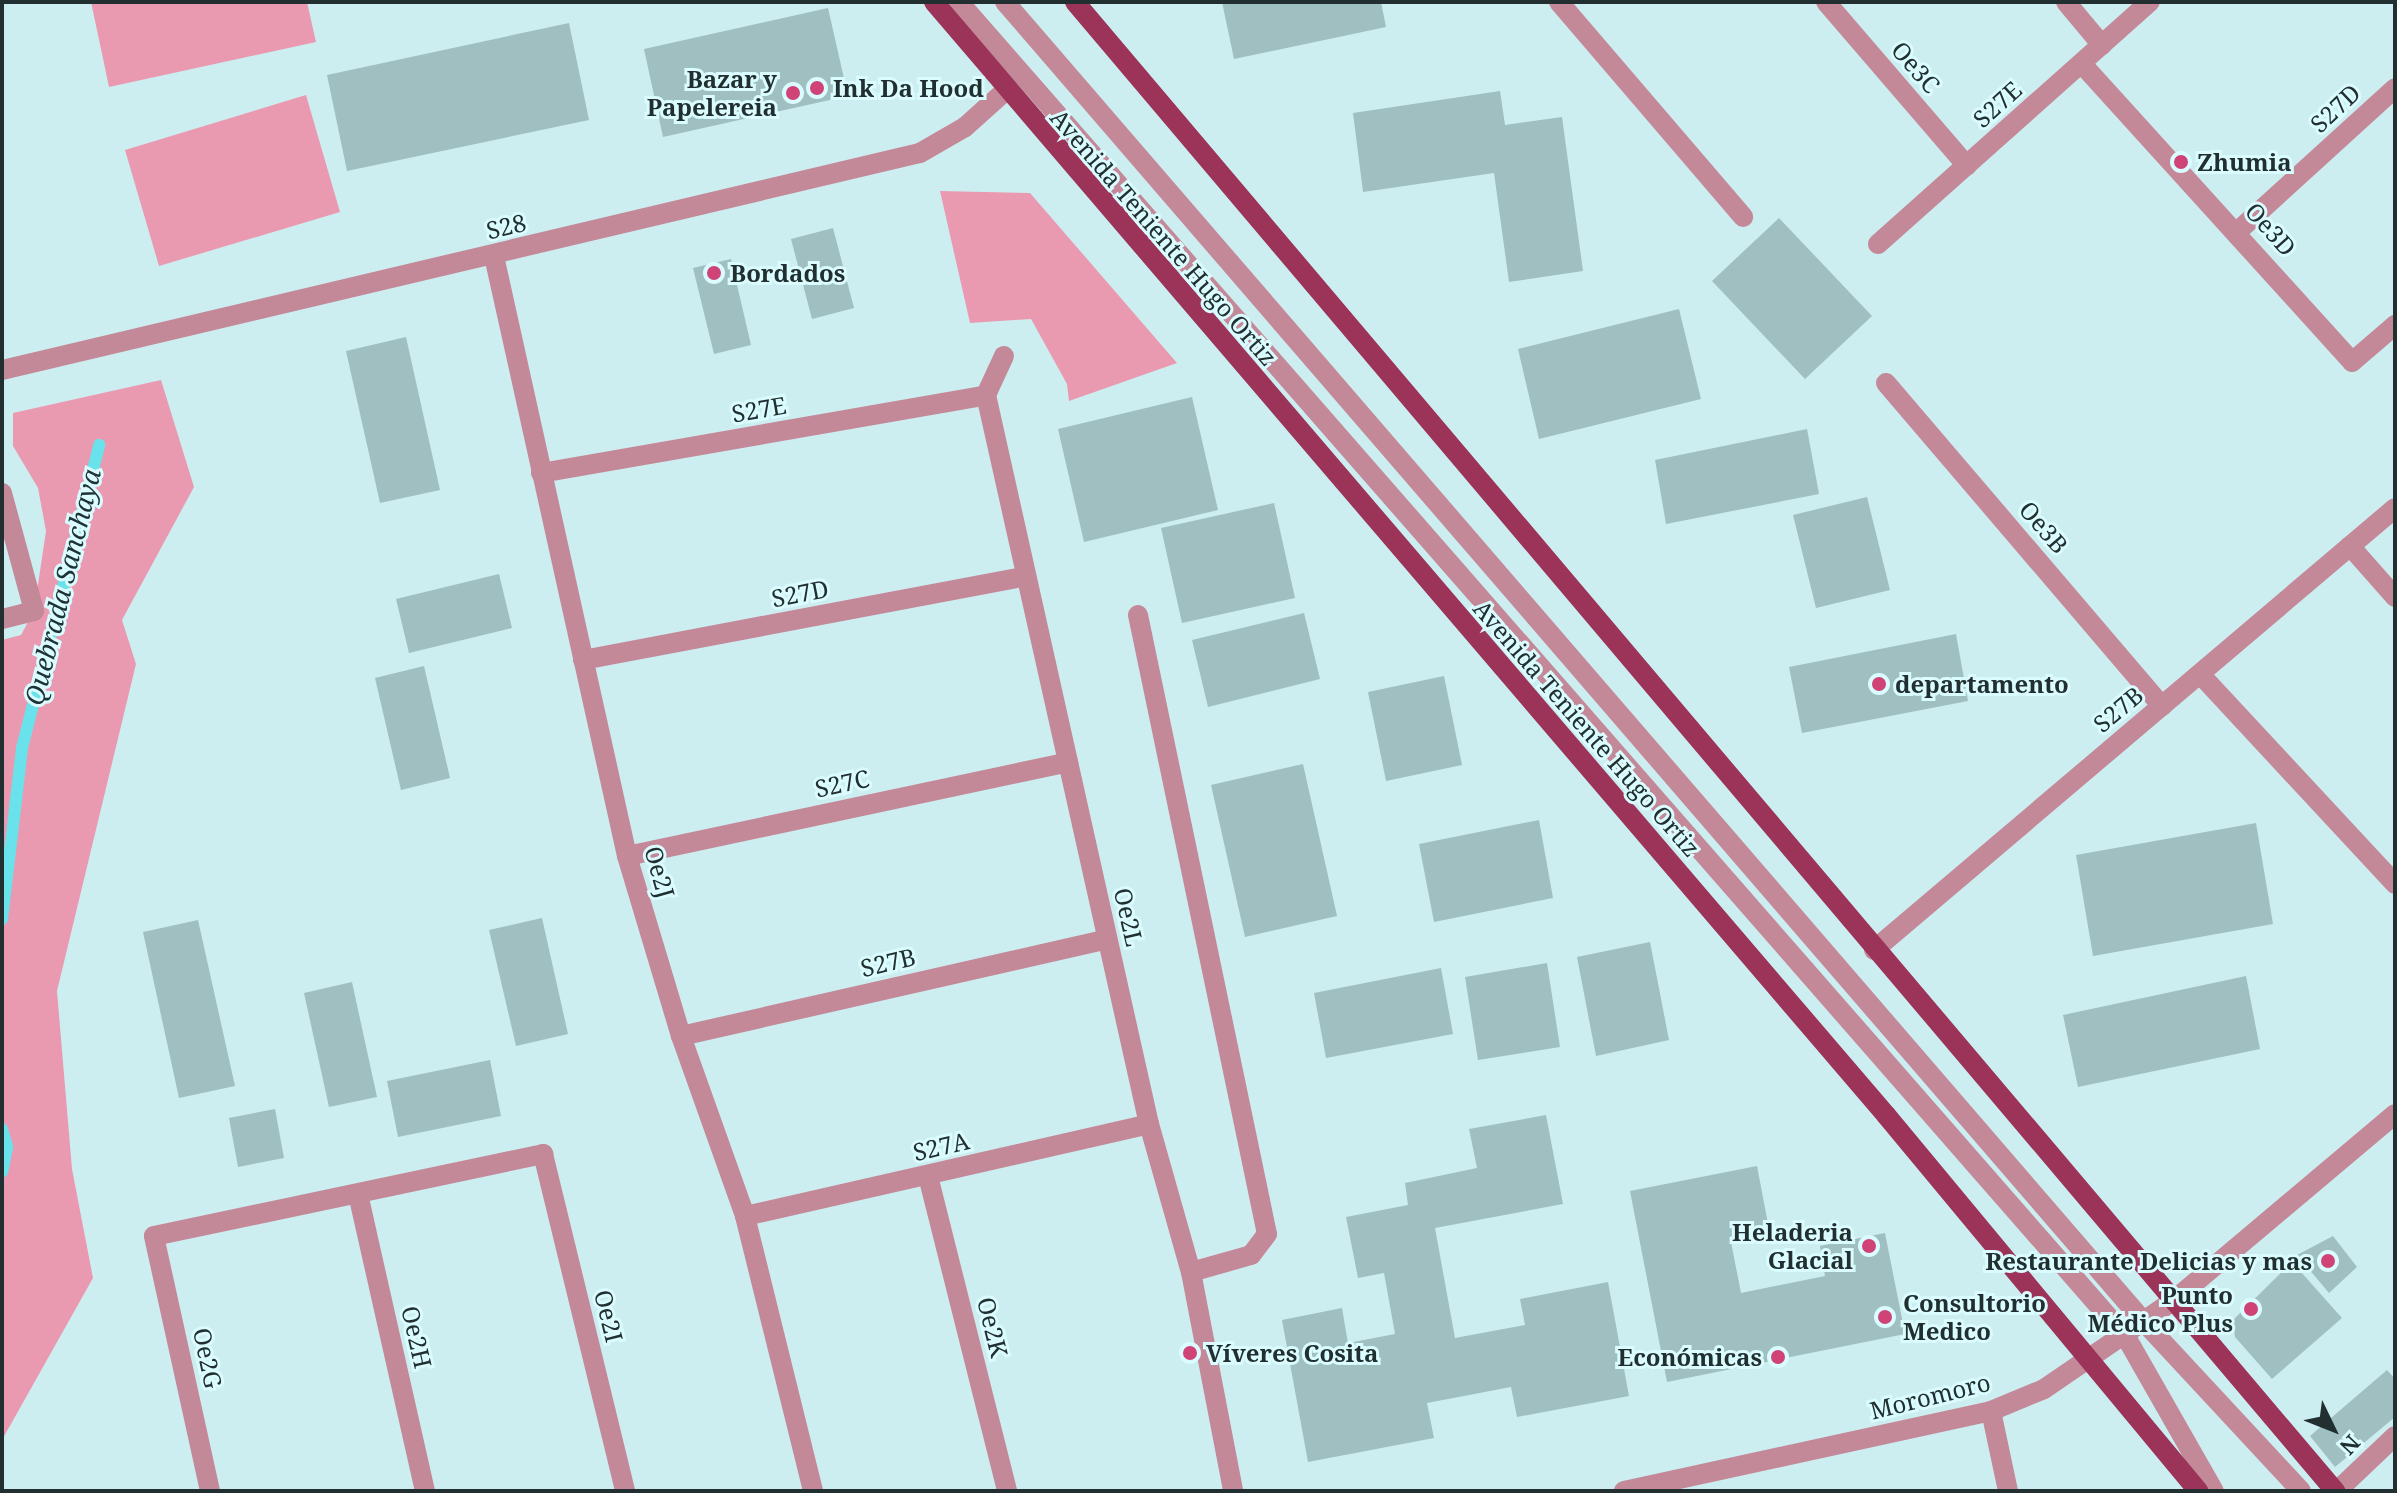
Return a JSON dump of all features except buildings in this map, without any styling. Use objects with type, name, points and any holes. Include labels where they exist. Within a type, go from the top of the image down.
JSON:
[{"type":"main road","name":"Avenida Teniente Hugo Ortiz","points":[[934,2],[1004,92],[2091,1361],[2198,1491]]},
{"type":"main road","points":[[1075,2],[1874,950],[2336,1491]]},
{"type":"street","points":[[959,2],[2126,1337],[2214,1491]]},
{"type":"street","points":[[1005,2],[2145,1323],[2301,1491]]},
{"type":"street","points":[[1559,2],[1743,217]]},
{"type":"street","name":"Oe3C","points":[[1826,2],[1967,166]]},
{"type":"street","points":[[2066,2],[2102,45]]},
{"type":"street","name":"S27E","points":[[1878,244],[2150,2]]},
{"type":"street","name":"Oe3D","points":[[2082,64],[2238,231],[2352,362],[2395,325]]},
{"type":"street","name":"S27D","points":[[2238,231],[2395,88]]},
{"type":"street","name":"S28","points":[[2,370],[920,153],[965,127],[1004,92]]},
{"type":"street","name":"Oe2J","points":[[494,256],[627,856],[681,1036],[745,1216],[813,1491]]},
{"type":"street","points":[[986,395],[1004,356]]},
{"type":"street","name":"Oe3B","points":[[1886,383],[2162,706]]},
{"type":"street","name":"S27E","points":[[541,473],[986,395]]},
{"type":"street","name":"Oe2L","points":[[986,395],[1149,1124],[1191,1272],[1233,1491]]},
{"type":"street","points":[[2,493],[34,611],[2,619]]},
{"type":"street","name":"S27B","points":[[1874,950],[2395,508]]},
{"type":"street","points":[[2350,546],[2395,597]]},
{"type":"street","name":"S27D","points":[[583,660],[1026,576]]},
{"type":"street","points":[[1138,615],[1267,1234],[1251,1255],[1191,1272]]},
{"type":"street","points":[[2200,674],[2395,884]]},
{"type":"street","name":"S27C","points":[[627,856],[1068,762]]},
{"type":"street","name":"S27B","points":[[681,1036],[1107,939]]},
{"type":"street","name":"Moromoro","points":[[1624,1491],[1991,1411],[2091,1361],[2126,1337],[2395,1114]]},
{"type":"street","name":"S27A","points":[[745,1216],[1149,1124]]},
{"type":"street","name":"Oe2I","points":[[358,1194],[543,1154],[625,1491]]},
{"type":"street","name":"Oe2K","points":[[928,1176],[1007,1491]]},
{"type":"street","name":"Oe2G","points":[[210,1491],[154,1236],[358,1194]]},
{"type":"street","name":"Oe2H","points":[[358,1194],[425,1491]]},
{"type":"street","points":[[1991,1411],[2008,1491]]},
{"type":"street","points":[[2336,1491],[2395,1436]]},
{"type":"shaded area","points":[[91,2],[307,2],[316,42],[109,87]]},
{"type":"shaded area","points":[[306,95],[340,212],[159,266],[125,150]]},
{"type":"shaded area","points":[[940,191],[1030,193],[1177,363],[1069,401],[1067,384],[1031,319],[970,323]]},
{"type":"shaded area","points":[[161,380],[194,487],[122,620],[136,664],[57,991],[72,1169],[93,1278],[2,1440],[2,640],[21,635],[34,611],[46,531],[38,488],[13,446],[13,413]]},
{"type":"waterway","name":"Quebrada Sanchaya","points":[[2,919],[22,748],[99,445]]},
{"type":"waterway","name":"Quebrada Sanchaya","points":[[2,1129],[7,1147],[2,1172]]},
{"type":"place","name":"Ink Da Hood","points":[[817,88]]},
{"type":"place","name":"Bazar y Papelereia","points":[[793,93]]},
{"type":"place","name":"Zhumia","points":[[2181,162]]},
{"type":"place","name":"Bordados","points":[[714,273]]},
{"type":"place","name":"departamento","points":[[1879,684]]},
{"type":"place","name":"Heladeria Glacial","points":[[1869,1246]]},
{"type":"place","name":"Restaurante Delicias y mas","points":[[2328,1261]]},
{"type":"place","name":"Punto Médico Plus","points":[[2251,1309]]},
{"type":"place","name":"Consultorio Medico","points":[[1885,1317]]},
{"type":"place","name":"Víveres Cosita","points":[[1190,1353]]},
{"type":"place","name":"Económicas","points":[[1778,1357]]}]
